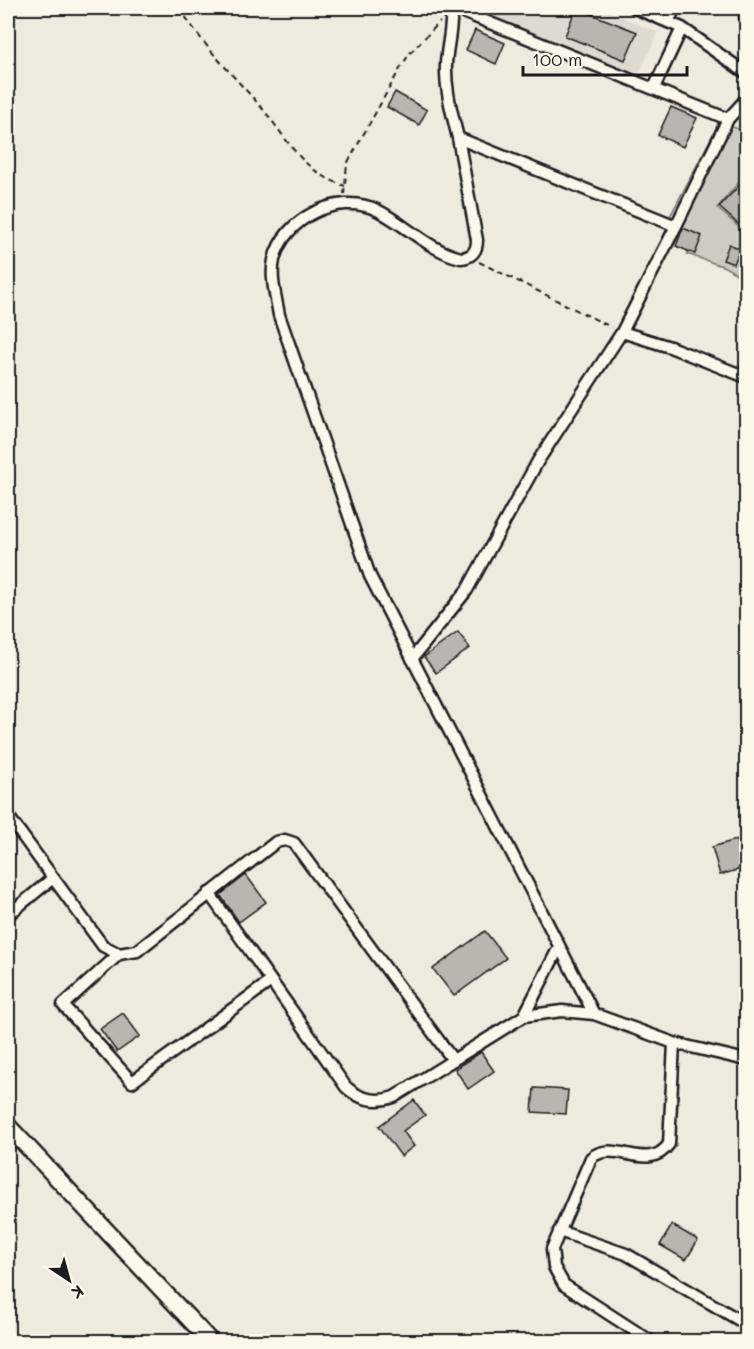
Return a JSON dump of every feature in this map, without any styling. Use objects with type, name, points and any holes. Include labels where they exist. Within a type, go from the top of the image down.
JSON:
[{"type":"street","points":[[594,1014],[558,949],[378,594],[360,553],[279,315],[274,287],[274,258],[287,233],[314,213],[343,206],[376,209],[457,257],[469,256],[477,248],[446,81],[452,8],[728,119]]},
{"type":"street","points":[[635,8],[682,28],[747,73]]},
{"type":"street","points":[[668,22],[675,8]]},
{"type":"street","points":[[744,8],[747,22]]},
{"type":"street","points":[[654,88],[682,28]]},
{"type":"street","points":[[412,659],[467,590],[538,461],[622,332],[728,119],[747,99]]},
{"type":"street","points":[[458,138],[676,226]]},
{"type":"street","points":[[622,332],[670,347],[747,377]]},
{"type":"street","points":[[8,816],[103,946],[119,954]]},
{"type":"street","points":[[271,981],[132,1082],[63,1005],[119,954],[137,951],[276,842],[285,840],[294,843],[453,1060]]},
{"type":"street","points":[[8,915],[53,878]]},
{"type":"street","points":[[209,893],[346,1088],[363,1098],[378,1101],[394,1097],[524,1016],[562,1011],[594,1014],[674,1043],[747,1060]]},
{"type":"street","points":[[524,1016],[558,949]]},
{"type":"street","points":[[652,1341],[561,1282],[551,1254],[587,1163],[596,1154],[605,1150],[649,1157],[659,1154],[669,1144],[674,1043]]},
{"type":"street","points":[[8,1126],[211,1341]]},
{"type":"street","points":[[559,1231],[626,1254],[747,1324]]},
{"type":"path","points":[[180,8],[217,61],[260,106],[295,153],[322,176],[345,186]]},
{"type":"path","points":[[343,206],[347,164],[410,53],[443,19]]},
{"type":"path","points":[[469,256],[622,332]]},
{"type":"shaded area","points":[[474,8],[601,8],[658,33],[639,74],[555,43]]},
{"type":"shaded area","points":[[719,123],[746,131],[746,178],[744,176],[717,208],[746,233],[746,280],[725,267],[687,254],[693,238],[665,226]]},
{"type":"building","points":[[576,8],[637,32],[625,60],[565,36]]},
{"type":"building","points":[[475,30],[505,43],[496,64],[466,50]]},
{"type":"building","points":[[395,92],[427,110],[419,125],[387,107]]},
{"type":"building","points":[[671,107],[697,118],[683,147],[658,135]]},
{"type":"building","points":[[747,177],[747,232],[719,207]]},
{"type":"building","points":[[683,228],[702,236],[695,254],[676,246]]},
{"type":"building","points":[[729,244],[740,249],[734,264],[723,260]]},
{"type":"building","points":[[458,632],[470,648],[436,673],[424,657]]},
{"type":"building","points":[[736,840],[744,868],[720,875],[712,847]]},
{"type":"building","points":[[246,875],[266,902],[239,922],[220,895]]},
{"type":"building","points":[[485,931],[506,958],[454,996],[433,969]]},
{"type":"building","points":[[123,1013],[140,1036],[117,1052],[100,1029]]},
{"type":"building","points":[[481,1052],[494,1071],[468,1089],[455,1069]]},
{"type":"building","points":[[534,1088],[568,1090],[566,1114],[532,1112]]},
{"type":"building","points":[[414,1100],[425,1115],[403,1131],[414,1146],[401,1156],[379,1126]]},
{"type":"building","points":[[672,1225],[698,1240],[686,1260],[660,1245]]}]
